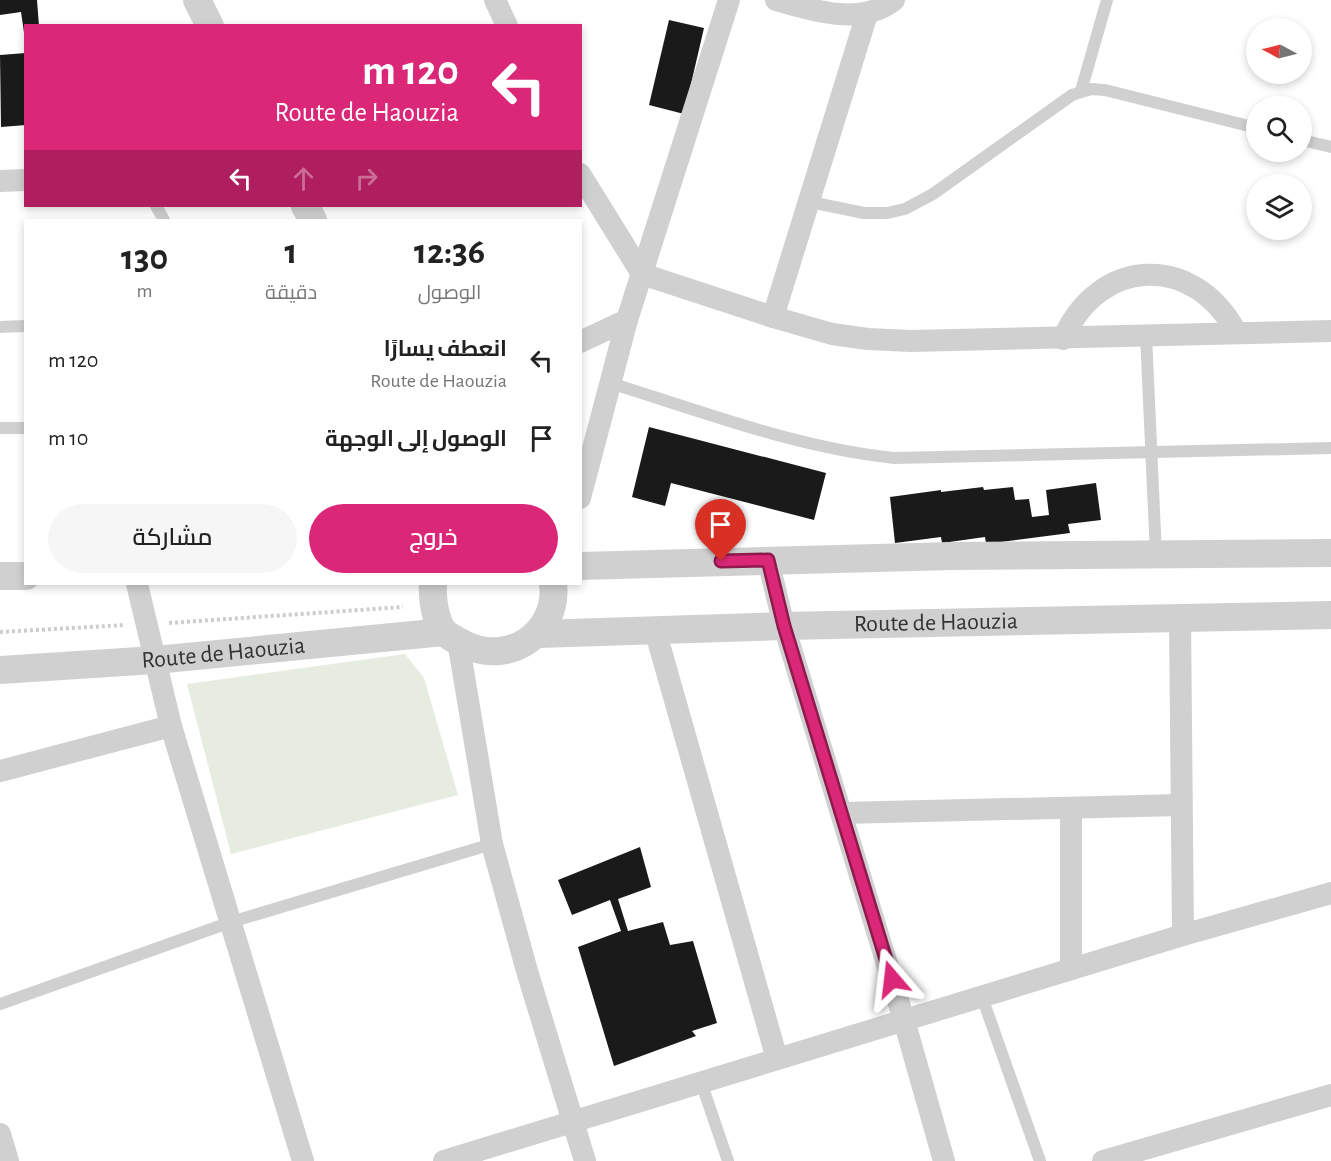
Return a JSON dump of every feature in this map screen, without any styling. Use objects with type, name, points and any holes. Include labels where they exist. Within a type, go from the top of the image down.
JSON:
[{"type":"street","points":[[197,0],[209,24]]},
{"type":"street","points":[[495,0],[506,24]]},
{"type":"street","points":[[582,485],[627,320],[729,0]]},
{"type":"street","points":[[776,0],[824,11],[867,14],[884,8],[894,0]]},
{"type":"street","points":[[773,317],[867,14]]},
{"type":"street","points":[[582,177],[642,273],[773,317],[832,334],[868,339],[1063,339],[1236,332],[1331,331]]},
{"type":"street","points":[[0,181],[24,180]]},
{"type":"street","points":[[1063,339],[1072,318],[1087,300],[1104,286],[1125,278],[1148,274],[1170,276],[1191,283],[1210,296],[1226,312],[1236,332]]},
{"type":"street","points":[[582,341],[627,320]]},
{"type":"street","points":[[582,566],[768,560],[1331,553]]},
{"type":"street","points":[[768,560],[784,626],[904,1020],[944,1161]]},
{"type":"street","points":[[0,576],[24,576]]},
{"type":"street","points":[[137,585],[144,624],[171,726],[303,1161]]},
{"type":"street","points":[[451,637],[474,650],[493,652],[512,650],[538,634],[552,605],[553,585]]},
{"type":"street","points":[[434,594],[451,637],[492,844],[585,1161]]},
{"type":"street","name":"Route de Haouzia","points":[[538,634],[784,626],[1331,615]]},
{"type":"street","points":[[1179,618],[1183,935]]},
{"type":"street","points":[[655,630],[777,1059]]},
{"type":"street","name":"Route de Haouzia","points":[[0,670],[451,637]]},
{"type":"street","points":[[0,771],[171,726]]},
{"type":"street","points":[[842,813],[1180,805]]},
{"type":"street","points":[[1071,808],[1071,969]]},
{"type":"street","points":[[444,1161],[1183,935],[1331,893]]},
{"type":"street","points":[[1103,1161],[1326,1102]]},
{"type":"street","points":[[0,1134],[8,1161]]},
{"type":"lane","points":[[1081,91],[1107,0]]},
{"type":"lane","points":[[810,202],[864,213],[886,213],[905,209],[933,194],[1081,91],[1105,90],[1246,126]]},
{"type":"lane","points":[[1312,142],[1331,147]]},
{"type":"lane","points":[[0,327],[24,326]]},
{"type":"lane","points":[[1146,335],[1156,556]]},
{"type":"lane","points":[[610,383],[791,440],[847,453],[894,458],[1331,448]]},
{"type":"lane","points":[[0,428],[24,428]]},
{"type":"lane","points":[[0,1004],[231,922],[492,844]]},
{"type":"lane","points":[[982,997],[1040,1161]]},
{"type":"lane","points":[[701,1083],[728,1161]]},
{"type":"path","points":[[0,632],[144,624],[434,594]]},
{"type":"shaded area","points":[[405,654],[424,678],[458,795],[231,854],[187,684]]},
{"type":"building","points":[[0,0],[37,0],[39,24],[24,24],[24,32],[21,12],[0,15]]},
{"type":"building","points":[[669,20],[704,28],[684,114],[649,105]]},
{"type":"building","points":[[24,53],[24,125],[1,127],[0,55]]},
{"type":"building","points":[[649,427],[826,473],[814,520],[671,483],[665,506],[632,497]]},
{"type":"building","points":[[1096,483],[1101,520],[1068,524],[1070,533],[986,544],[985,537],[942,543],[941,537],[895,543],[890,497],[941,490],[941,492],[983,487],[984,490],[1013,487],[1015,500],[1029,499],[1032,517],[1049,515],[1046,490]]},
{"type":"building","points":[[640,847],[651,887],[618,899],[628,931],[663,922],[670,945],[693,941],[717,1023],[692,1031],[696,1036],[614,1066],[578,947],[621,931],[610,900],[572,915],[558,880]]},
{"type":"route","points":[[721,561],[768,560],[784,626],[892,979]]}]
